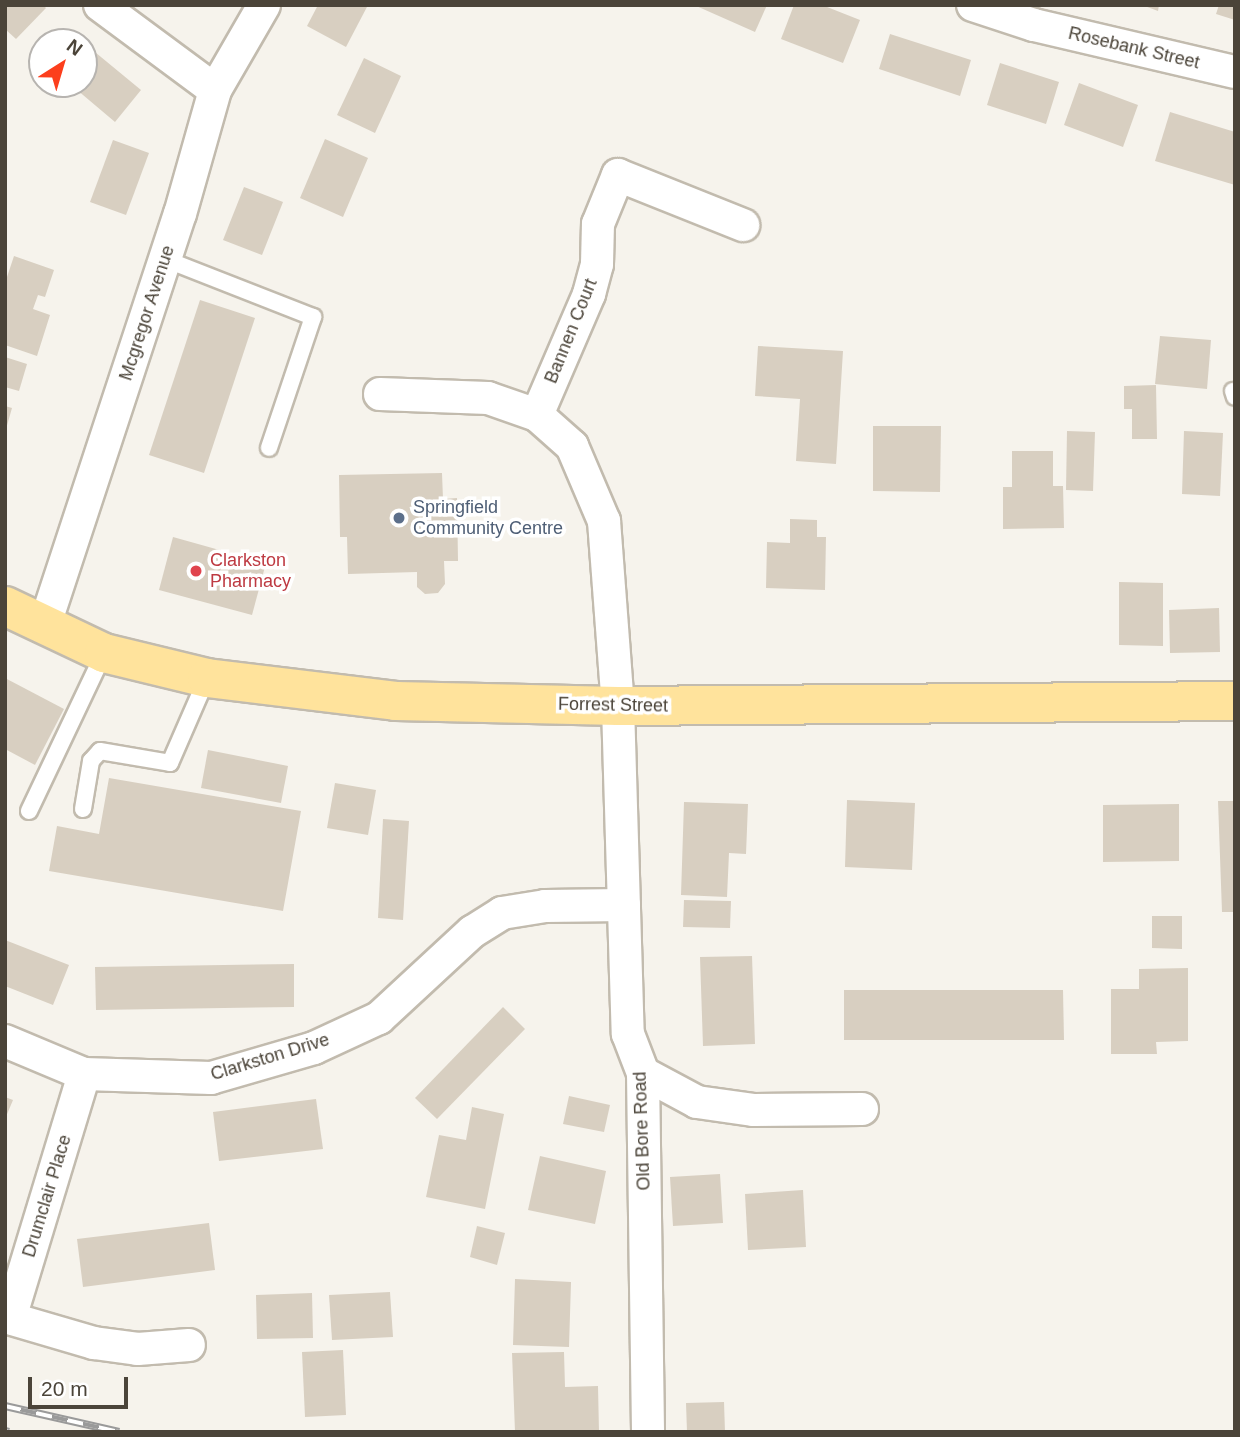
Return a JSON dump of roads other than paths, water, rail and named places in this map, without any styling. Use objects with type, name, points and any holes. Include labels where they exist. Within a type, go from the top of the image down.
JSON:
[{"type":"main road","name":"Forrest Street","points":[[5,606],[44,627],[104,653],[206,678],[396,701],[618,706],[1235,701]]},
{"type":"street","points":[[100,5],[215,90]]},
{"type":"street","name":"Mcgregor Avenue","points":[[44,627],[165,259],[215,90],[264,5]]},
{"type":"street","name":"Rosebank Street","points":[[973,5],[1034,25],[1235,72]]},
{"type":"street","name":"Bannen Court","points":[[537,415],[589,295],[597,264],[598,224],[618,175],[743,225]]},
{"type":"street","points":[[380,394],[488,398],[537,415],[572,446],[604,522],[618,706]]},
{"type":"street","name":"Old Bore Road","points":[[618,706],[628,1034],[643,1073],[648,1432]]},
{"type":"street","name":"Clarkston Drive","points":[[5,1041],[84,1074],[211,1078],[314,1048],[379,1018],[472,932],[502,913],[545,906],[624,905]]},
{"type":"street","points":[[643,1073],[697,1102],[754,1110],[862,1109]]},
{"type":"street","name":"Drumclair Place","points":[[84,1074],[8,1318],[94,1343],[138,1349],[189,1345]]},
{"type":"lane","points":[[165,259],[313,317],[269,448]]},
{"type":"lane","points":[[29,811],[104,653]]},
{"type":"lane","points":[[83,809],[91,761],[100,751],[170,762],[206,678]]},
{"type":"railway","points":[[5,1406],[119,1432]]},
{"type":"railway","points":[[5,1431],[9,1432]]},
{"type":"place","name":"Springfield Community Centre","points":[[399,518]]},
{"type":"place","name":"Clarkston Pharmacy","points":[[196,571]]}]
